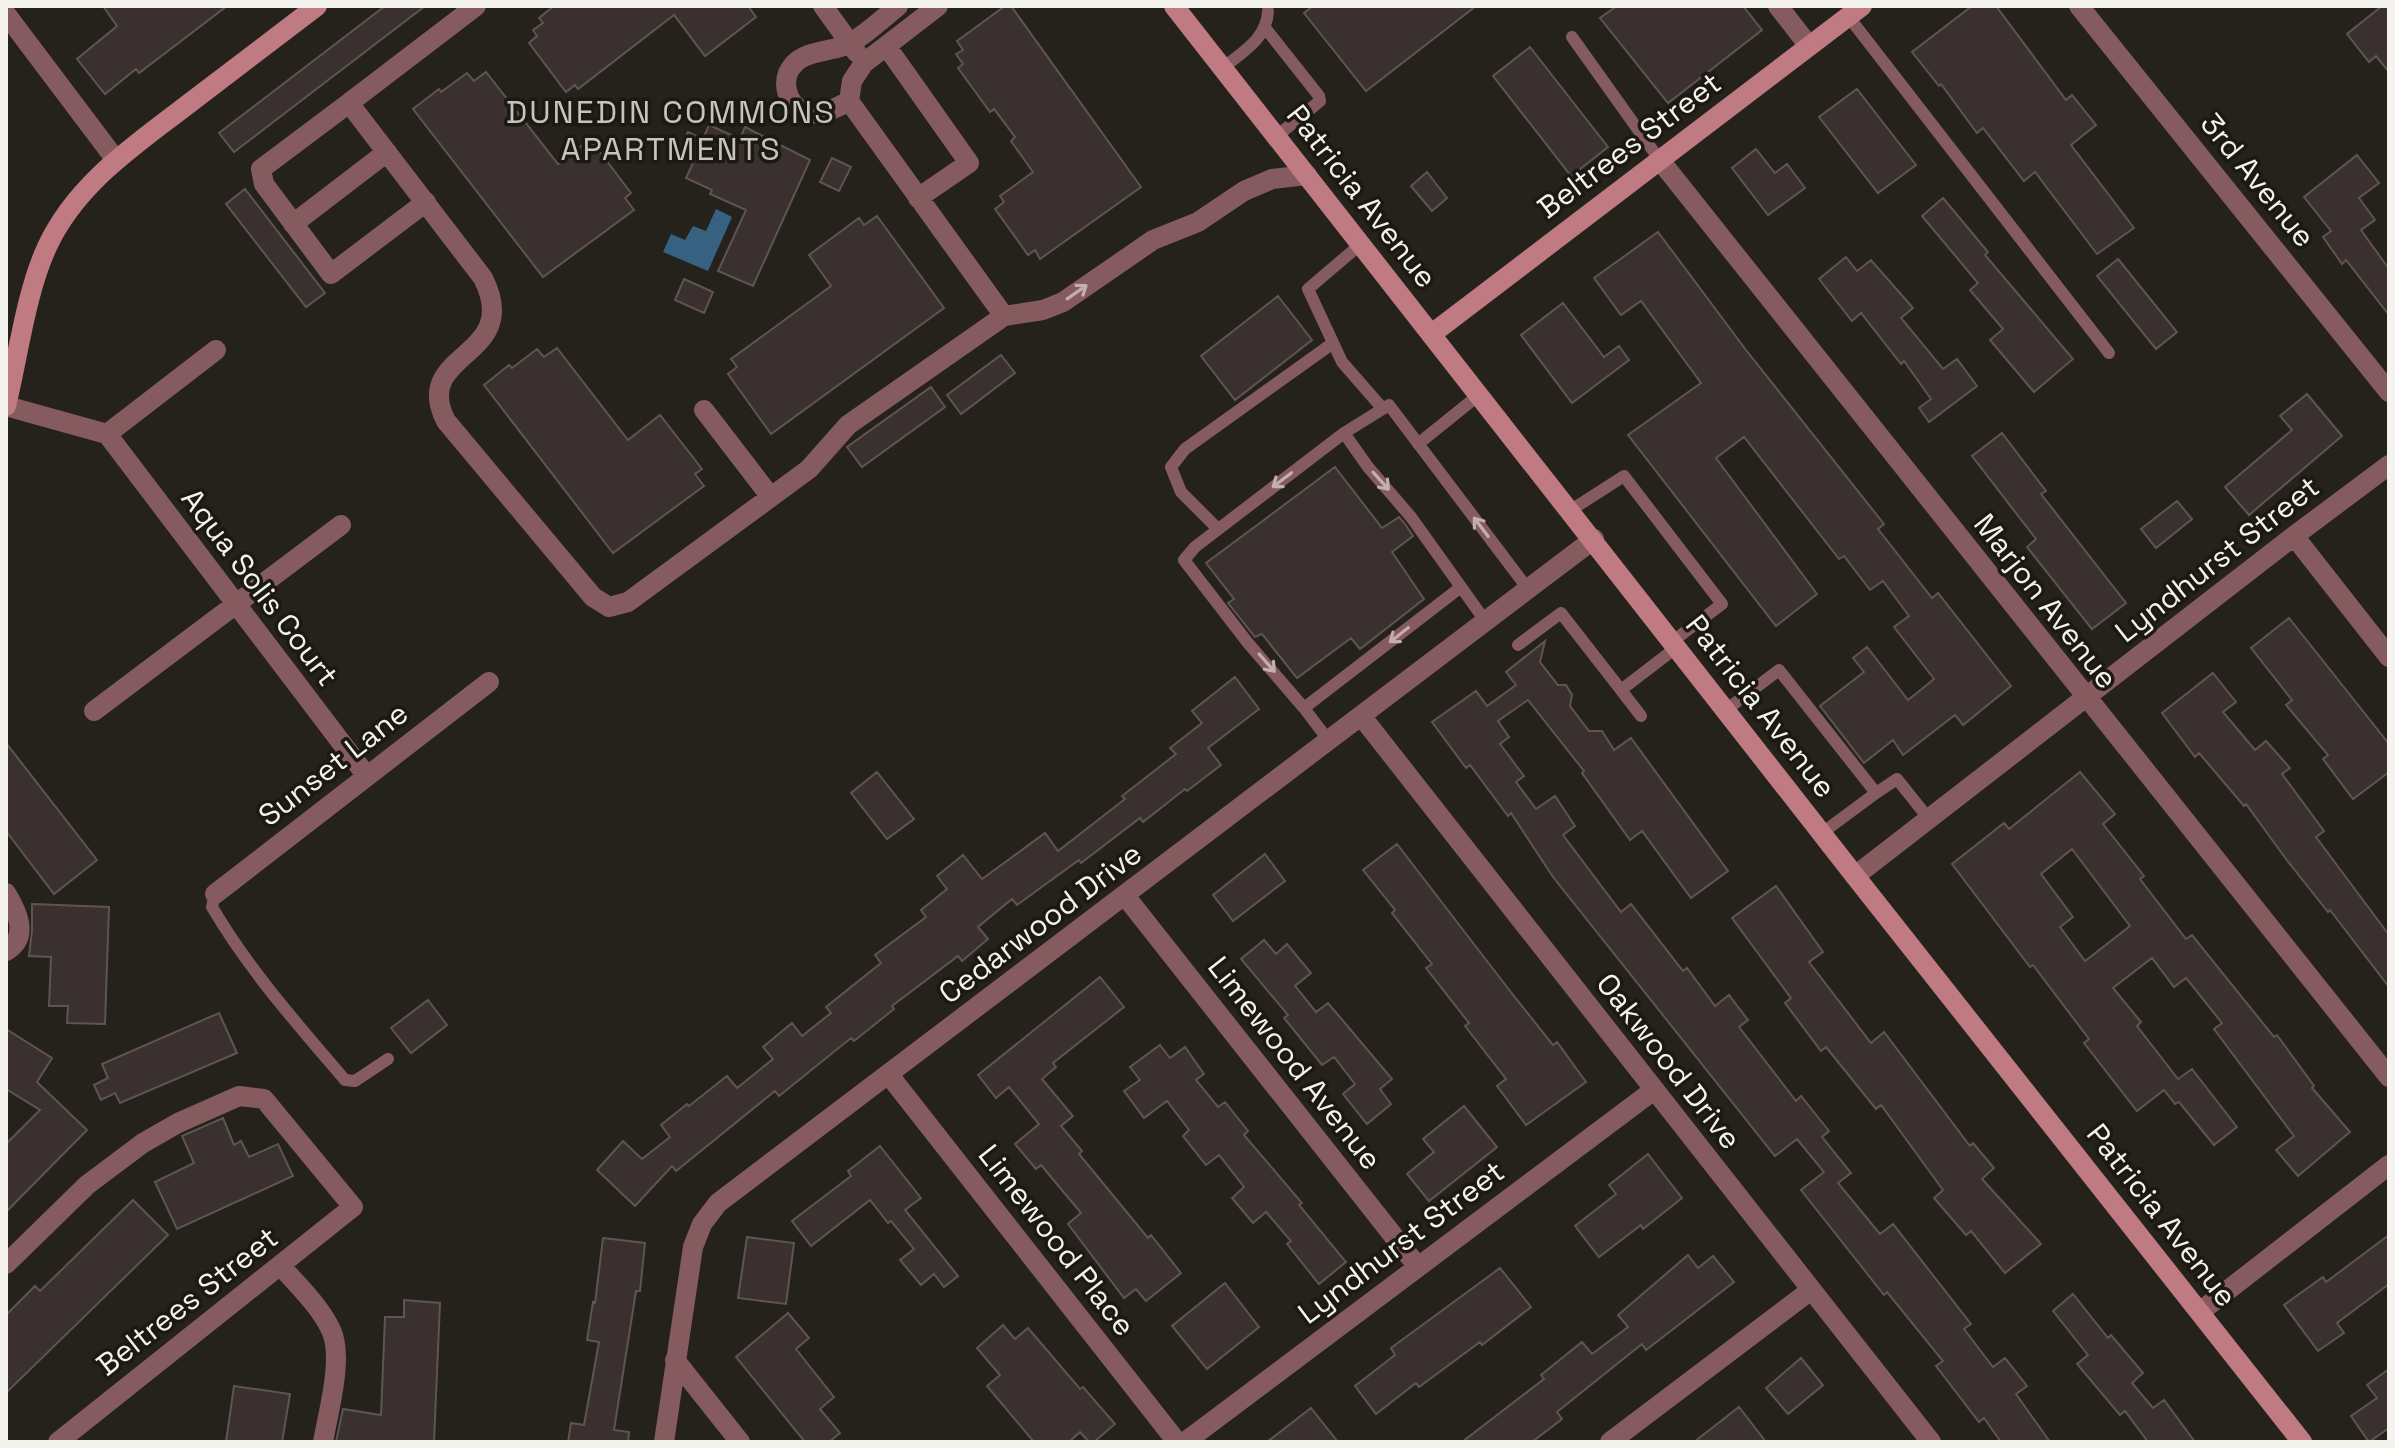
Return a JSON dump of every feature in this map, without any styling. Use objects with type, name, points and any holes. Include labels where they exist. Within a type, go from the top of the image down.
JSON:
[{"type":"street","points":[[216,350],[107,434],[6,406],[34,288],[47,248],[68,209],[90,182],[116,160],[317,6]]},
{"type":"street","points":[[426,202],[331,274],[264,184],[261,169],[476,6]]},
{"type":"street","points":[[823,6],[864,63]]},
{"type":"street","points":[[849,101],[816,114],[803,112],[794,105],[786,83],[788,72],[797,61],[810,54],[851,44],[898,6]]},
{"type":"street","points":[[938,6],[864,63],[852,81],[849,101],[1004,316]]},
{"type":"street","name":"Patricia Avenue","points":[[1174,6],[2302,1442]]},
{"type":"street","points":[[1778,6],[1809,46]]},
{"type":"street","name":"3rd Avenue","points":[[2079,6],[2389,392]]},
{"type":"street","name":"Beltrees Street","points":[[1433,333],[1855,11]]},
{"type":"street","points":[[12,15],[116,160]]},
{"type":"street","points":[[887,47],[969,163],[918,198]]},
{"type":"street","points":[[349,103],[483,278],[491,293],[493,310],[490,326],[483,339],[451,366],[441,380],[439,408],[446,421],[593,597],[609,607],[628,602],[809,469],[848,425],[1004,316],[1043,310],[1063,302],[1153,240],[1198,222],[1244,191],[1272,179],[1307,175]]},
{"type":"street","points":[[293,224],[387,152]]},
{"type":"street","name":"Marjon Avenue","points":[[1659,159],[2389,1077]]},
{"type":"street","points":[[704,410],[770,496]]},
{"type":"street","name":"Aqua Solis Court","points":[[107,434],[366,775]]},
{"type":"street","name":"Lyndhurst Street","points":[[1855,876],[2389,465]]},
{"type":"street","points":[[94,711],[341,525]]},
{"type":"street","points":[[2294,536],[2389,657]]},
{"type":"street","name":"Cedarwood Drive","points":[[664,1442],[693,1247],[702,1224],[718,1203],[1126,897],[1594,539]]},
{"type":"street","name":"Sunset Lane","points":[[215,894],[489,682]]},
{"type":"street","name":"Oakwood Drive","points":[[1362,717],[1931,1442]]},
{"type":"street","points":[[6,893],[20,918],[19,934],[12,948],[6,951]]},
{"type":"street","name":"Limewood Avenue","points":[[1126,897],[1418,1267]]},
{"type":"street","name":"Limewood Place","points":[[889,1075],[1177,1442]]},
{"type":"street","name":"Lyndhurst Street","points":[[1185,1442],[1654,1090]]},
{"type":"street","name":"Beltrees Street","points":[[6,1264],[87,1185],[113,1165],[178,1123],[239,1096],[264,1099],[353,1207],[58,1442]]},
{"type":"street","points":[[2201,1311],[2389,1165]]},
{"type":"street","points":[[281,1266],[317,1308],[333,1333],[336,1362],[323,1442]]},
{"type":"street","points":[[1610,1442],[1811,1290]]},
{"type":"street","points":[[675,1360],[740,1442]]},
{"type":"lane","points":[[1223,68],[1266,29],[1269,8]]},
{"type":"lane","points":[[1855,11],[2109,353]]},
{"type":"lane","points":[[1266,29],[1320,101],[1277,136]]},
{"type":"lane","points":[[1572,37],[1659,159]]},
{"type":"lane","points":[[1362,243],[1308,289],[1342,362],[1383,409]]},
{"type":"lane","points":[[1218,529],[1181,492],[1171,467],[1185,449],[1333,343]]},
{"type":"lane","points":[[1418,444],[1480,394]]},
{"type":"lane","points":[[1329,741],[1184,560],[1218,529],[1344,433],[1389,405],[1528,589]]},
{"type":"lane","points":[[1344,433],[1368,467],[1411,517],[1486,622]]},
{"type":"lane","points":[[1571,510],[1624,476],[1722,604],[1621,690]]},
{"type":"lane","points":[[1304,708],[1461,587]]},
{"type":"lane","points":[[1518,645],[1561,613],[1641,716]]},
{"type":"lane","points":[[1726,710],[1779,670],[1876,793]]},
{"type":"lane","points":[[1822,833],[1897,779],[1929,819]]},
{"type":"lane","points":[[215,894],[212,907],[229,936],[290,1016],[345,1080],[355,1081],[388,1059]]},
{"type":"water","points":[[716,209],[732,217],[708,271],[663,252],[671,234],[685,240],[693,226],[706,231]]},
{"type":"building","points":[[103,6],[227,6],[139,73],[136,69],[105,94],[77,59],[117,26]]},
{"type":"building","points":[[385,6],[425,6],[234,152],[219,133]]},
{"type":"building","points":[[554,6],[748,6],[756,17],[705,56],[674,15],[578,89],[575,85],[566,92],[529,43],[537,36],[533,30],[543,23],[539,18]]},
{"type":"building","points":[[1005,6],[1011,6],[1141,187],[1040,259],[1035,250],[1028,255],[995,209],[1004,202],[1000,196],[1033,172],[1011,141],[1015,137],[994,109],[990,112],[958,68],[963,64],[956,54],[963,50],[957,41]]},
{"type":"building","points":[[1313,6],[1476,6],[1366,91],[1304,13]]},
{"type":"building","points":[[1617,6],[1743,6],[1762,30],[1668,103],[1600,18]]},
{"type":"building","points":[[1972,6],[1996,6],[2066,100],[2072,95],[2096,125],[2071,145],[2134,228],[2097,254],[2035,172],[2024,181],[1983,128],[1977,133],[1941,84],[1939,86],[1912,52]]},
{"type":"building","points":[[2382,6],[2389,6],[2389,72],[2376,56],[2369,62],[2347,34]]},
{"type":"building","points":[[1530,47],[1608,147],[1571,176],[1493,76]]},
{"type":"building","points":[[486,72],[558,164],[590,139],[631,193],[625,198],[634,210],[543,277],[413,109],[467,73],[474,81]]},
{"type":"building","points":[[1857,89],[1916,165],[1878,193],[1819,117]]},
{"type":"building","points":[[709,125],[740,139],[745,127],[810,160],[753,286],[718,271],[746,210],[710,194],[712,190],[686,178],[693,163],[677,156],[688,132],[703,139]]},
{"type":"building","points":[[1756,149],[1775,173],[1787,164],[1805,188],[1768,215],[1732,168]]},
{"type":"building","points":[[2357,155],[2379,183],[2359,198],[2375,220],[2361,230],[2389,269],[2389,315],[2346,260],[2342,264],[2323,237],[2331,231],[2304,197]]},
{"type":"building","points":[[832,158],[851,167],[839,191],[820,182]]},
{"type":"building","points":[[1427,172],[1447,198],[1432,211],[1411,186]]},
{"type":"building","points":[[245,189],[325,293],[306,307],[226,204]]},
{"type":"building","points":[[1943,198],[1988,252],[1985,255],[2073,359],[2034,392],[1990,340],[2003,329],[1970,290],[1978,283],[1922,216]]},
{"type":"building","points":[[877,216],[944,308],[771,434],[728,374],[737,367],[731,359],[831,286],[809,255],[859,218],[864,225]]},
{"type":"building","points":[[1658,232],[1746,350],[1884,524],[1878,529],[1932,598],[1938,593],[2011,686],[1963,725],[1955,715],[1903,755],[1893,740],[1864,763],[1820,706],[1864,672],[1853,658],[1867,647],[1908,700],[1934,679],[1894,627],[1909,616],[1883,581],[1870,590],[1844,556],[1839,559],[1744,437],[1716,458],[1817,594],[1776,626],[1628,435],[1701,383],[1641,301],[1621,315],[1594,278]]},
{"type":"building","points":[[1846,257],[1857,271],[1871,260],[1913,308],[1901,318],[1943,369],[1957,359],[1977,386],[1929,422],[1919,408],[1931,399],[1904,361],[1901,364],[1861,313],[1852,321],[1819,279]]},
{"type":"building","points":[[2118,259],[2177,332],[2156,349],[2097,276]]},
{"type":"building","points":[[684,279],[713,292],[704,313],[675,300]]},
{"type":"building","points":[[1278,296],[1312,340],[1235,400],[1201,356]]},
{"type":"building","points":[[1563,303],[1604,357],[1619,346],[1629,360],[1572,403],[1521,335]]},
{"type":"building","points":[[557,348],[628,440],[660,415],[702,469],[695,474],[704,486],[613,553],[484,385],[509,365],[512,368],[537,349],[544,357]]},
{"type":"building","points":[[1001,355],[1015,373],[961,414],[947,395]]},
{"type":"building","points":[[931,387],[945,407],[862,467],[847,447]]},
{"type":"building","points":[[2307,394],[2342,436],[2249,515],[2225,487],[2292,430],[2280,416]]},
{"type":"building","points":[[2002,433],[2046,491],[2041,494],[2126,603],[2092,629],[2027,547],[2036,539],[1972,456]]},
{"type":"building","points":[[1335,467],[1382,528],[1399,517],[1405,524],[1413,536],[1392,552],[1424,599],[1360,649],[1351,638],[1297,678],[1262,634],[1255,637],[1228,603],[1234,599],[1206,563]]},
{"type":"building","points":[[2177,501],[2192,519],[2156,548],[2141,529]]},
{"type":"building","points":[[2289,618],[2389,744],[2389,772],[2353,799],[2323,759],[2328,755],[2286,705],[2292,700],[2251,648]]},
{"type":"building","points":[[1545,641],[1540,662],[1558,685],[1566,685],[1572,695],[1570,706],[1589,731],[1602,731],[1614,750],[1631,738],[1728,871],[1691,898],[1642,831],[1630,840],[1582,773],[1584,771],[1528,700],[1498,721],[1509,737],[1500,744],[1524,776],[1516,782],[1536,809],[1555,796],[1575,826],[1563,835],[1621,912],[1631,904],[1683,971],[1687,968],[1715,1006],[1729,995],[1748,1020],[1739,1027],[1796,1101],[1801,1096],[1829,1131],[1822,1137],[1851,1173],[1838,1183],[1880,1234],[1893,1224],[1971,1324],[1964,1329],[1993,1367],[2005,1358],[2027,1386],[2016,1394],[2050,1442],[2001,1442],[1984,1418],[1979,1422],[1936,1366],[1943,1361],[1887,1292],[1884,1295],[1801,1190],[1824,1172],[1797,1139],[1775,1156],[1553,877],[1511,813],[1508,816],[1470,765],[1466,768],[1432,722],[1476,691],[1487,706],[1516,685],[1506,672]]},
{"type":"building","points":[[2213,673],[2236,702],[2223,712],[2255,750],[2266,741],[2290,768],[2282,774],[2324,831],[2316,837],[2389,935],[2389,987],[2246,804],[2244,806],[2199,753],[2195,757],[2162,713]]},
{"type":"building","points":[[1235,677],[1259,709],[1208,748],[1221,765],[1143,822],[1140,818],[1081,863],[1079,860],[1017,905],[1012,899],[978,927],[988,939],[962,961],[958,956],[892,1006],[894,1009],[854,1041],[851,1038],[779,1096],[775,1091],[676,1171],[672,1166],[635,1206],[597,1170],[623,1141],[642,1159],[670,1137],[661,1125],[687,1104],[689,1106],[727,1076],[737,1088],[773,1059],[763,1047],[792,1023],[802,1036],[831,1013],[826,1007],[881,963],[875,955],[926,917],[921,910],[947,889],[937,876],[963,855],[982,879],[1045,833],[1058,851],[1176,754],[1170,748],[1202,723],[1192,711]]},
{"type":"building","points":[[6,743],[97,860],[54,894],[6,831]]},
{"type":"building","points":[[877,772],[914,819],[887,839],[851,793]]},
{"type":"building","points":[[2080,772],[2115,814],[2103,824],[2144,876],[2140,879],[2186,939],[2192,935],[2274,1037],[2277,1035],[2314,1086],[2312,1088],[2350,1132],[2298,1176],[2276,1150],[2294,1136],[2214,1029],[2222,1023],[2186,978],[2174,987],[2152,958],[2113,988],[2141,1022],[2137,1026],[2178,1079],[2192,1069],[2237,1127],[2214,1145],[2179,1102],[2175,1104],[2164,1090],[2137,1111],[2084,1043],[2089,1039],[1952,864],[2004,823],[2009,829]],"holes":[[[2072,849],[2130,926],[2085,961],[2060,927],[2073,917],[2041,874]]]},
{"type":"building","points":[[1397,844],[1510,991],[1553,1045],[1557,1042],[1586,1082],[1526,1125],[1497,1086],[1506,1079],[1465,1026],[1469,1023],[1426,968],[1432,964],[1363,870]]},
{"type":"building","points":[[1265,854],[1285,881],[1233,921],[1213,895]]},
{"type":"building","points":[[1776,886],[1823,952],[1809,962],[1871,1043],[1884,1032],[1970,1146],[1973,1143],[1994,1168],[1982,1179],[2041,1244],[2005,1273],[1971,1231],[1966,1235],[1934,1198],[1943,1190],[1881,1105],[1876,1109],[1826,1047],[1821,1051],[1785,1003],[1791,998],[1732,918]]},
{"type":"building","points":[[32,904],[109,907],[105,1024],[67,1023],[68,1006],[49,1006],[51,957],[29,956]]},
{"type":"building","points":[[1264,940],[1276,954],[1287,944],[1311,973],[1295,986],[1316,1012],[1328,1003],[1392,1079],[1380,1089],[1391,1104],[1367,1124],[1343,1094],[1355,1084],[1334,1057],[1322,1065],[1284,1018],[1288,1015],[1241,959]]},
{"type":"building","points":[[1100,977],[1124,1007],[1053,1063],[1056,1067],[1042,1079],[1073,1116],[1061,1126],[1082,1151],[1079,1154],[1181,1273],[1146,1301],[1136,1289],[1124,1298],[1068,1224],[1081,1213],[1041,1165],[1036,1169],[1015,1144],[1039,1124],[1009,1087],[996,1098],[978,1075]]},
{"type":"building","points":[[428,1000],[447,1025],[411,1053],[391,1028]]},
{"type":"building","points":[[219,1013],[237,1053],[120,1103],[115,1093],[101,1100],[94,1085],[108,1078],[102,1064]]},
{"type":"building","points":[[6,1029],[52,1058],[37,1082],[87,1130],[6,1212],[6,1144],[40,1110],[6,1089]]},
{"type":"building","points":[[1160,1045],[1170,1058],[1185,1047],[1204,1074],[1196,1080],[1218,1107],[1225,1102],[1248,1131],[1244,1135],[1302,1203],[1299,1205],[1346,1262],[1319,1284],[1287,1244],[1291,1241],[1266,1212],[1253,1223],[1232,1198],[1244,1187],[1219,1155],[1206,1165],[1183,1136],[1189,1130],[1167,1101],[1144,1118],[1124,1091],[1140,1080],[1130,1067]]},
{"type":"building","points":[[1464,1106],[1497,1147],[1429,1201],[1407,1174],[1434,1152],[1423,1139]]},
{"type":"building","points":[[223,1118],[234,1145],[241,1141],[249,1157],[278,1144],[293,1176],[177,1229],[155,1182],[194,1163],[182,1136]]},
{"type":"building","points":[[880,1146],[921,1198],[905,1210],[958,1276],[944,1287],[934,1274],[921,1285],[900,1260],[914,1249],[870,1200],[811,1246],[792,1221],[851,1176],[848,1171]]},
{"type":"building","points":[[1648,1154],[1682,1198],[1643,1229],[1641,1225],[1599,1257],[1575,1226],[1616,1194],[1609,1185]]},
{"type":"building","points":[[133,1200],[168,1235],[6,1393],[6,1315],[35,1286],[40,1291]]},
{"type":"building","points":[[2389,1235],[2389,1284],[2337,1323],[2344,1333],[2318,1351],[2284,1305],[2323,1277],[2326,1282]]},
{"type":"building","points":[[747,1237],[794,1243],[786,1304],[738,1298]]},
{"type":"building","points":[[603,1238],[645,1243],[640,1291],[636,1291],[614,1430],[629,1432],[628,1442],[568,1442],[571,1423],[584,1425],[599,1342],[587,1340]]},
{"type":"building","points":[[1688,1255],[1698,1268],[1713,1256],[1734,1282],[1646,1350],[1642,1344],[1557,1412],[1562,1419],[1532,1442],[1462,1442],[1544,1379],[1541,1375],[1582,1342],[1592,1354],[1628,1327],[1618,1315]]},
{"type":"building","points":[[1500,1268],[1531,1307],[1482,1345],[1480,1342],[1419,1387],[1416,1383],[1376,1414],[1355,1386],[1395,1355],[1391,1348]]},
{"type":"building","points":[[1225,1283],[1259,1327],[1207,1369],[1172,1326]]},
{"type":"building","points":[[2073,1294],[2108,1338],[2111,1335],[2143,1373],[2132,1383],[2153,1408],[2164,1400],[2195,1442],[2148,1442],[2125,1411],[2120,1415],[2077,1364],[2088,1355],[2053,1311]]},
{"type":"building","points":[[404,1300],[440,1303],[434,1442],[336,1442],[343,1409],[381,1415],[385,1317],[404,1317]]},
{"type":"building","points":[[788,1313],[809,1338],[796,1349],[834,1397],[820,1409],[840,1433],[829,1442],[805,1442],[736,1357]]},
{"type":"building","points":[[1003,1325],[1015,1339],[1028,1328],[1080,1389],[1083,1387],[1115,1424],[1094,1442],[1089,1442],[1080,1432],[1069,1442],[1034,1442],[987,1386],[1000,1375],[977,1348]]},
{"type":"building","points":[[1801,1358],[1823,1385],[1788,1414],[1766,1388]]},
{"type":"building","points":[[2389,1369],[2389,1428],[2369,1442],[2351,1416],[2377,1398],[2367,1385]]},
{"type":"building","points":[[234,1386],[290,1394],[282,1442],[226,1442]]},
{"type":"building","points":[[1739,1407],[1766,1442],[1694,1442]]},
{"type":"building","points":[[1311,1408],[1338,1442],[1267,1442]]},
{"type":"district","name":"DUNEDIN COMMONS APARTMENTS","points":[[671,130]]}]
